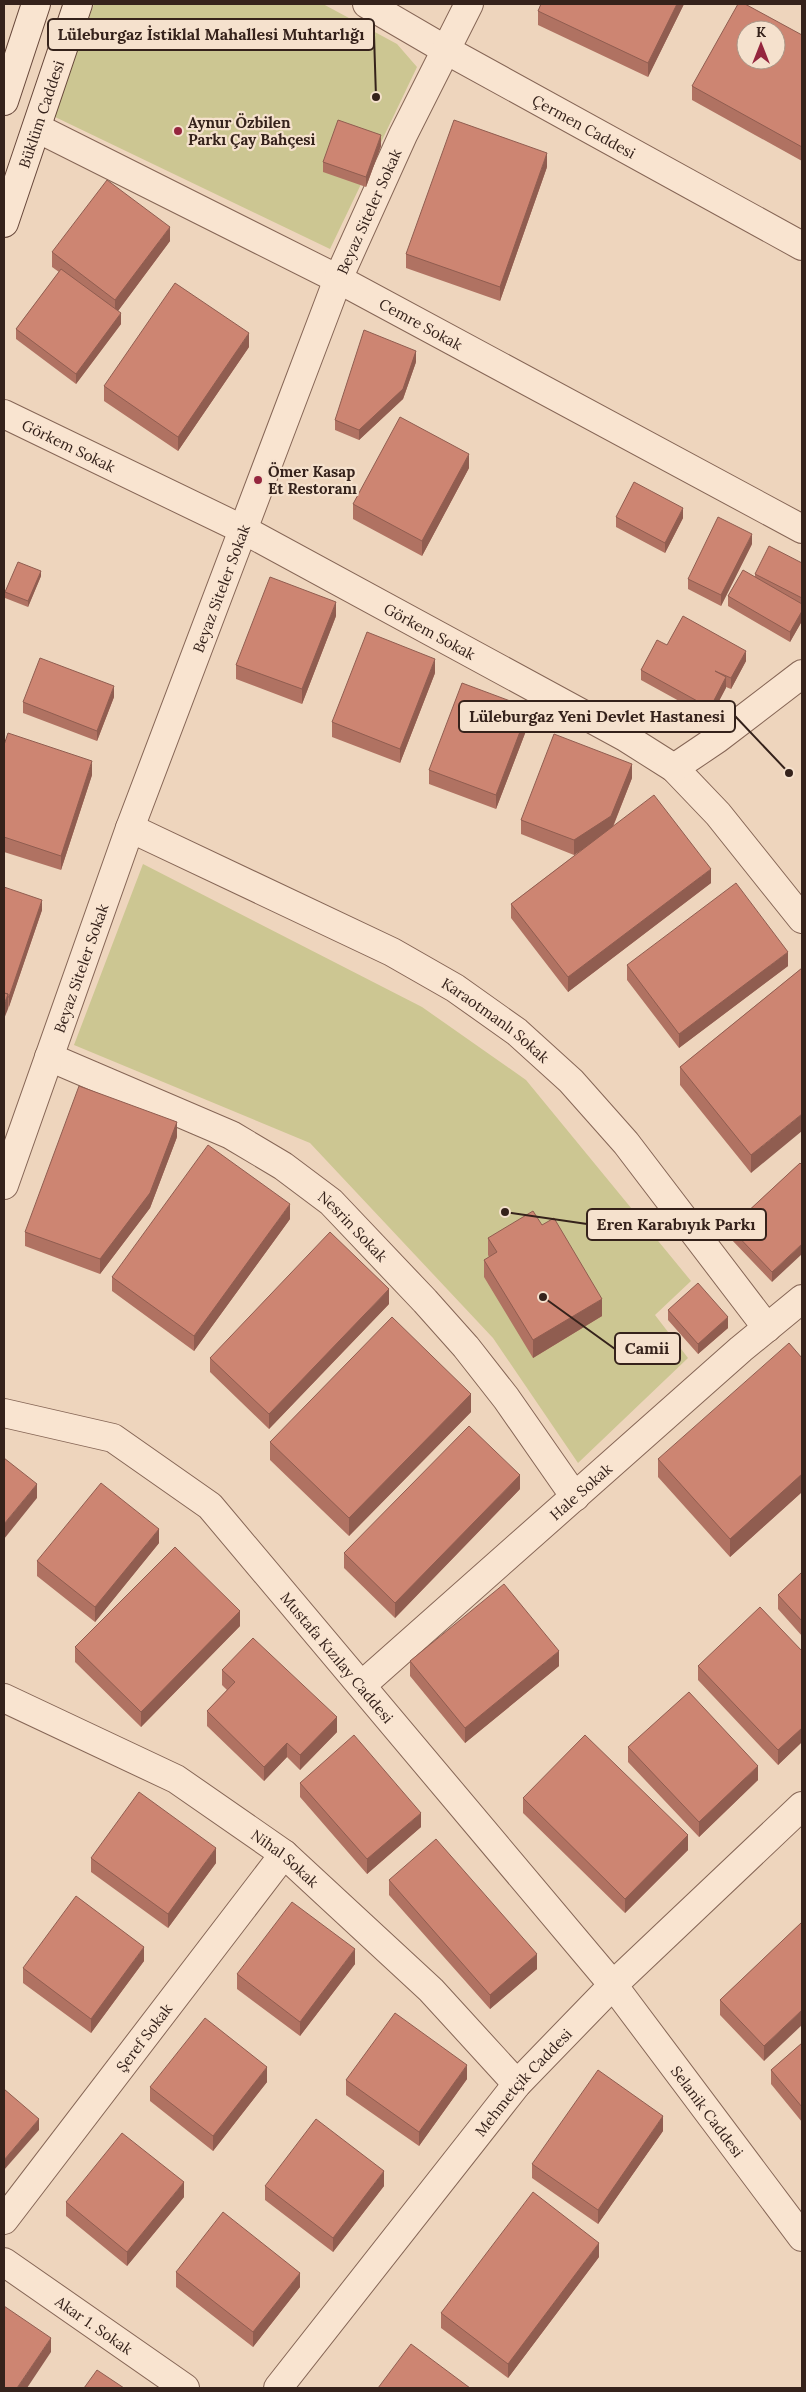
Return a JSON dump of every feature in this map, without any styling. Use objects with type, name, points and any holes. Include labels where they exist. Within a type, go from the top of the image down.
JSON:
[{"type":"street","points":[[4,102],[36,4]]},
{"type":"street","name":"Büklüm Caddesi","points":[[4,223],[78,4]]},
{"type":"street","name":"Çermen Caddesi","points":[[367,4],[446,50],[802,246]]},
{"type":"street","name":"Beyaz Siteler Sokak","points":[[4,1185],[130,828],[338,279],[403,135],[470,4]]},
{"type":"street","name":"Cemre Sokak","points":[[36,128],[338,279],[802,529]]},
{"type":"street","name":"Görkem Sokak","points":[[4,414],[244,530],[626,737],[674,768],[718,814],[802,919]]},
{"type":"street","points":[[674,768],[802,674]]},
{"type":"street","name":"Karaotmanlı Sokak","points":[[130,828],[392,952],[455,988],[517,1032],[571,1081],[626,1143],[767,1328]]},
{"type":"street","name":"Nesrin Sokak","points":[[49,1057],[231,1135],[283,1166],[331,1202],[466,1347],[506,1398],[574,1497]]},
{"type":"street","name":"Hale Sokak","points":[[362,1685],[574,1497],[802,1299]]},
{"type":"street","name":"Mustafa Kızılay Caddesi","points":[[4,1413],[113,1438],[210,1506],[613,1985]]},
{"type":"street","name":"Nihal Sokak","points":[[4,1698],[176,1779],[284,1854],[431,1990],[517,2084]]},
{"type":"street","name":"Mehmetçik Caddesi","points":[[278,2388],[517,2084],[613,1985],[802,1806]]},
{"type":"street","name":"Şeref Sokak","points":[[4,2220],[284,1854]]},
{"type":"street","name":"Selanik Caddesi","points":[[613,1985],[802,2237]]},
{"type":"street","name":"Akar 1. Sokak","points":[[4,2262],[185,2388]]},
{"type":"shaded area","points":[[94,4],[323,4],[397,44],[417,67],[330,249],[53,116]]},
{"type":"shaded area","points":[[143,864],[422,1007],[526,1080],[691,1281],[655,1315],[688,1358],[578,1463],[493,1338],[310,1143],[74,1045]]},
{"type":"building","points":[[541,4],[677,4],[648,63],[538,11]]},
{"type":"building","points":[[738,4],[745,4],[774,20],[736,20],[736,70],[786,70],[786,26],[802,35],[802,147],[692,86]]},
{"type":"building","points":[[338,120],[381,135],[366,177],[323,162]]},
{"type":"building","points":[[454,120],[547,153],[500,287],[406,254]]},
{"type":"building","points":[[107,180],[170,227],[115,300],[52,252]]},
{"type":"building","points":[[61,269],[121,313],[76,374],[16,329]]},
{"type":"building","points":[[175,283],[249,333],[178,437],[104,386]]},
{"type":"building","points":[[364,330],[416,351],[403,389],[359,430],[335,420]]},
{"type":"building","points":[[400,417],[469,454],[422,541],[353,504]]},
{"type":"building","points":[[634,482],[683,508],[665,543],[616,517]]},
{"type":"building","points":[[718,517],[752,534],[721,595],[688,579]]},
{"type":"building","points":[[769,546],[802,563],[802,598],[755,574]]},
{"type":"building","points":[[18,562],[41,571],[28,601],[5,592]]},
{"type":"building","points":[[743,570],[802,604],[802,611],[790,632],[728,596]]},
{"type":"building","points":[[270,577],[336,602],[302,689],[236,665]]},
{"type":"building","points":[[683,616],[746,651],[731,678],[715,671],[726,677],[710,708],[641,670],[657,640],[667,645]]},
{"type":"building","points":[[367,632],[435,659],[400,749],[332,722]]},
{"type":"building","points":[[40,658],[114,686],[97,731],[23,702]]},
{"type":"building","points":[[462,683],[529,708],[496,795],[429,770]]},
{"type":"building","points":[[8,733],[92,761],[61,856],[4,837],[4,745]]},
{"type":"building","points":[[554,734],[632,764],[611,816],[574,840],[521,820]]},
{"type":"building","points":[[654,795],[711,869],[568,977],[511,904]]},
{"type":"building","points":[[736,883],[788,952],[679,1034],[627,965]]},
{"type":"building","points":[[4,887],[42,900],[9,997],[8,994],[4,993]]},
{"type":"building","points":[[802,968],[802,1114],[751,1155],[680,1067]]},
{"type":"building","points":[[4,993],[8,994],[4,1005]]},
{"type":"building","points":[[79,1086],[177,1122],[150,1193],[100,1259],[25,1232]]},
{"type":"building","points":[[208,1145],[290,1204],[194,1336],[112,1277]]},
{"type":"building","points":[[800,1163],[802,1165],[802,1244],[772,1272],[730,1228]]},
{"type":"building","points":[[533,1211],[542,1225],[554,1218],[602,1299],[533,1340],[484,1260],[497,1252],[488,1238]]},
{"type":"building","points":[[330,1232],[389,1289],[269,1414],[210,1358]]},
{"type":"building","points":[[698,1283],[728,1317],[698,1344],[668,1310]]},
{"type":"building","points":[[392,1317],[471,1394],[349,1518],[270,1442]]},
{"type":"building","points":[[789,1343],[802,1358],[802,1474],[730,1539],[658,1459]]},
{"type":"building","points":[[469,1426],[520,1475],[395,1603],[344,1553]]},
{"type":"building","points":[[4,1458],[37,1484],[4,1524]]},
{"type":"building","points":[[101,1483],[159,1529],[95,1607],[37,1561]]},
{"type":"building","points":[[175,1547],[240,1611],[141,1712],[75,1647]]},
{"type":"building","points":[[802,1572],[802,1621],[778,1595]]},
{"type":"building","points":[[504,1584],[559,1651],[465,1728],[410,1661]]},
{"type":"building","points":[[760,1607],[802,1651],[802,1728],[778,1750],[698,1666]]},
{"type":"building","points":[[253,1638],[337,1717],[300,1755],[287,1743],[264,1767],[207,1711],[235,1682],[222,1670]]},
{"type":"building","points":[[689,1692],[758,1766],[699,1822],[628,1747]]},
{"type":"building","points":[[354,1735],[421,1813],[367,1859],[300,1783]]},
{"type":"building","points":[[585,1735],[688,1835],[625,1899],[523,1798]]},
{"type":"building","points":[[139,1792],[216,1848],[168,1914],[91,1858]]},
{"type":"building","points":[[436,1839],[537,1954],[490,1995],[389,1880]]},
{"type":"building","points":[[76,1896],[144,1947],[91,2019],[23,1968]]},
{"type":"building","points":[[292,1902],[355,1949],[300,2022],[237,1974]]},
{"type":"building","points":[[802,1922],[802,2010],[764,2046],[720,2000]]},
{"type":"building","points":[[395,2013],[467,2065],[419,2132],[346,2080]]},
{"type":"building","points":[[205,2018],[267,2067],[213,2136],[150,2087]]},
{"type":"building","points":[[802,2043],[802,2107],[771,2070]]},
{"type":"building","points":[[598,2070],[663,2116],[598,2210],[532,2164]]},
{"type":"building","points":[[4,2089],[39,2119],[4,2160]]},
{"type":"building","points":[[316,2119],[384,2171],[333,2238],[265,2186]]},
{"type":"building","points":[[122,2133],[184,2182],[127,2252],[66,2202]]},
{"type":"building","points":[[533,2192],[599,2243],[508,2364],[441,2313]]},
{"type":"building","points":[[223,2212],[300,2273],[253,2332],[176,2272]]},
{"type":"building","points":[[4,2306],[51,2338],[17,2388],[4,2388]]},
{"type":"building","points":[[411,2344],[470,2388],[378,2388]]},
{"type":"building","points":[[97,2370],[124,2388],[84,2388]]},
{"type":"place","name":"Lüleburgaz İstiklal Mahallesi Muhtarlığı","points":[[376,97]]},
{"type":"place","name":"Aynur Özbilen Parkı Çay Bahçesi","points":[[178,131]]},
{"type":"place","name":"Ömer Kasap Et Restoranı","points":[[258,480]]},
{"type":"place","name":"Lüleburgaz Yeni Devlet Hastanesi","points":[[789,773]]},
{"type":"place","name":"Eren Karabıyık Parkı","points":[[505,1212]]},
{"type":"place","name":"Camii","points":[[543,1297]]}]
